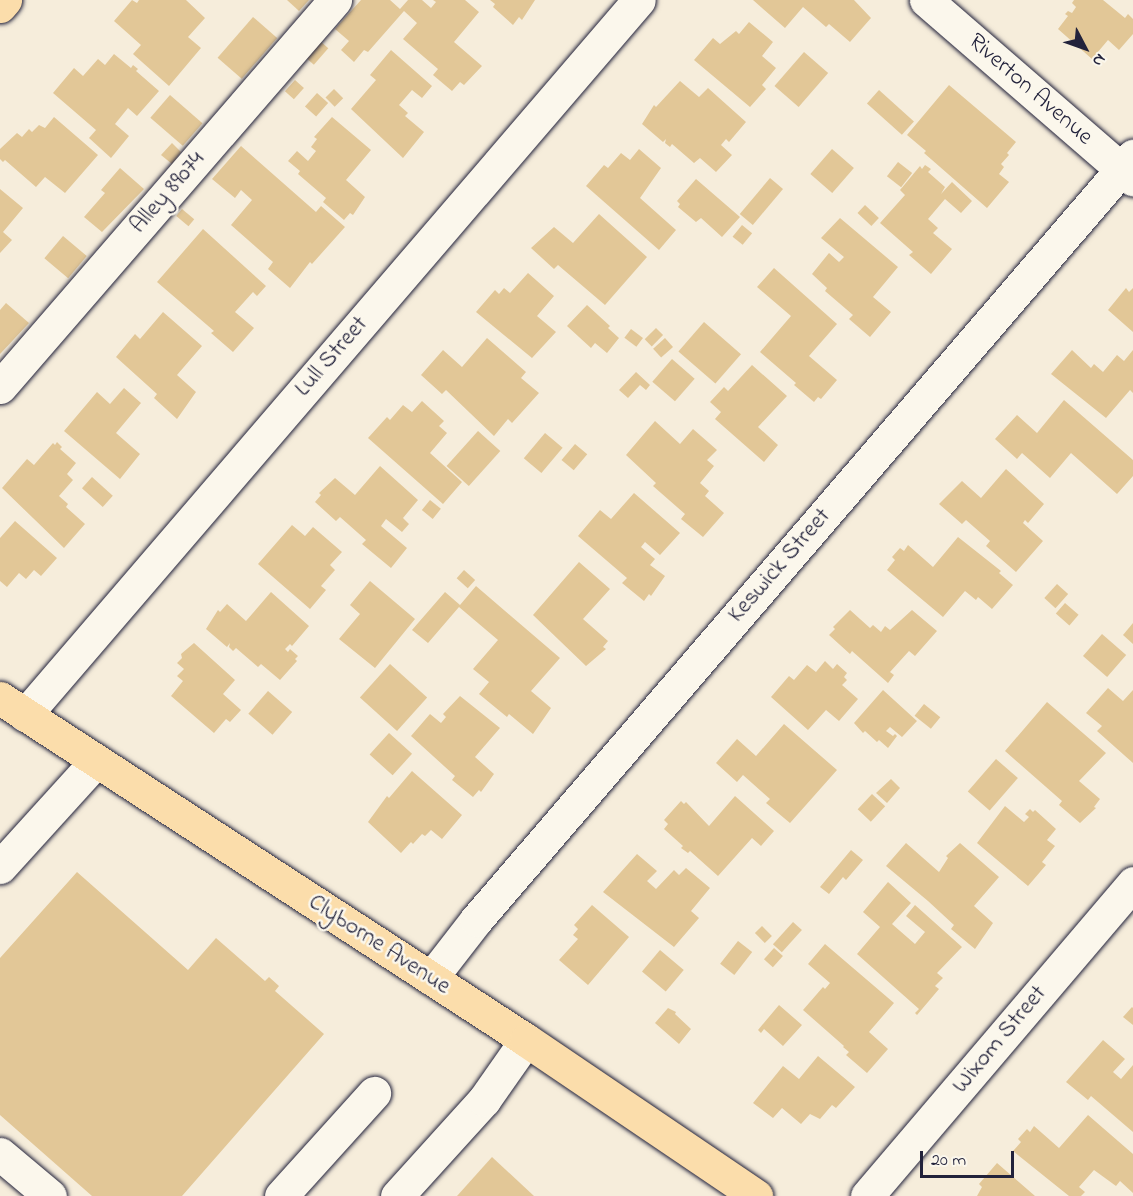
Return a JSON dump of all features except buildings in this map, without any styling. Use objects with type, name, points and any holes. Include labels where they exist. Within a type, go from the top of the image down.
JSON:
[{"type":"main road","points":[[0,6],[5,0]]},
{"type":"main road","name":"Clyborne Avenue","points":[[13,706],[526,1040],[756,1196]]},
{"type":"street","name":"Alley 89074","points":[[0,387],[335,0]]},
{"type":"street","name":"Lull Street","points":[[13,706],[639,0]]},
{"type":"street","name":"Riverton Avenue","points":[[926,0],[1129,168]]},
{"type":"street","name":"Keswick Street","points":[[431,978],[476,920],[1129,168]]},
{"type":"street","points":[[0,867],[96,761]]},
{"type":"street","name":"Wixom Street","points":[[867,1196],[1133,883]]},
{"type":"street","points":[[397,1196],[484,1100],[526,1040]]},
{"type":"street","points":[[281,1196],[374,1093]]},
{"type":"street","points":[[0,1154],[50,1196]]}]
